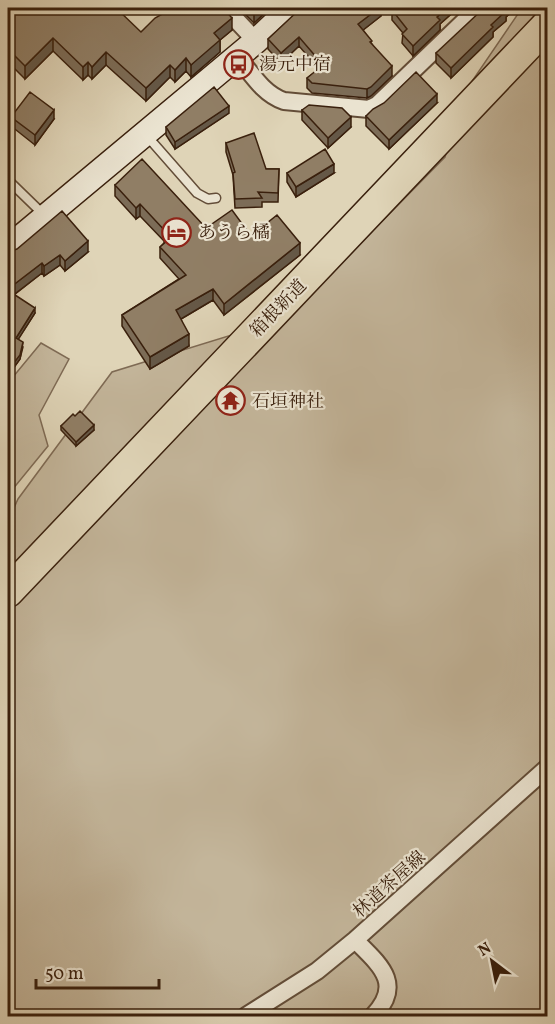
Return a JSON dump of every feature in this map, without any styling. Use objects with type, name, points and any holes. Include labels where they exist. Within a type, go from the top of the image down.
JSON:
[{"type":"highway","name":"箱根新道","points":[[8,592],[548,24]]},
{"type":"main road","points":[[8,248],[256,41],[291,8]]},
{"type":"street","points":[[225,8],[256,41]]},
{"type":"street","points":[[237,57],[274,98],[369,109],[377,105],[478,8]]},
{"type":"street","name":"林道茶屋線","points":[[246,1017],[317,971],[355,940],[548,767]]},
{"type":"street","points":[[355,940],[380,966],[386,977],[388,990],[385,1004],[373,1017]]},
{"type":"lane","points":[[145,134],[197,193],[208,199],[216,198]]},
{"type":"lane","points":[[8,180],[45,216]]},
{"type":"shaded area","points":[[522,8],[547,8],[547,1016],[8,1016],[8,521],[18,499],[112,372],[287,318],[445,157],[466,90]]},
{"type":"shaded area","points":[[41,343],[69,359],[39,415],[48,446],[8,495],[8,383]]},
{"type":"building","points":[[8,8],[116,8],[141,32],[155,18],[173,8],[174,10],[178,8],[223,8],[232,18],[214,33],[220,40],[191,65],[186,58],[175,70],[170,65],[146,88],[106,52],[92,67],[88,62],[83,67],[53,38],[25,66],[11,52],[14,49],[8,43]]},
{"type":"building","points":[[301,8],[379,8],[358,24],[372,41],[370,42],[392,66],[367,89],[312,83],[307,78],[323,65],[299,37],[281,53],[268,39]]},
{"type":"building","points":[[395,8],[447,8],[437,17],[440,20],[413,46],[402,34],[407,29],[392,10]]},
{"type":"building","points":[[484,8],[506,8],[504,9],[506,11],[451,68],[436,53]]},
{"type":"building","points":[[416,72],[437,94],[389,140],[366,116],[384,103]]},
{"type":"building","points":[[214,87],[229,106],[175,142],[166,127]]},
{"type":"building","points":[[30,92],[54,110],[35,135],[11,117]]},
{"type":"building","points":[[309,105],[342,108],[351,117],[328,138],[302,110]]},
{"type":"building","points":[[254,133],[266,169],[279,169],[278,193],[258,192],[262,198],[235,199],[233,173],[235,172],[226,143]]},
{"type":"building","points":[[325,149],[334,164],[296,187],[287,173]]},
{"type":"building","points":[[142,159],[206,228],[232,210],[251,236],[277,215],[300,243],[224,304],[213,289],[176,310],[189,334],[150,357],[122,315],[186,275],[160,247],[168,240],[164,236],[167,233],[140,204],[136,208],[115,185]]},
{"type":"building","points":[[62,211],[88,241],[65,261],[60,255],[44,266],[42,263],[12,286],[8,279],[8,251],[17,249]]},
{"type":"building","points":[[12,293],[35,308],[16,338],[23,342],[20,355],[8,368],[8,300]]},
{"type":"building","points":[[80,411],[94,425],[76,442],[61,426],[73,414],[75,416]]},
{"type":"place","name":"湯元中宿","points":[[238,64]]},
{"type":"place","name":"あうら橘","points":[[177,232]]},
{"type":"place","name":"石垣神社","points":[[231,401]]}]
